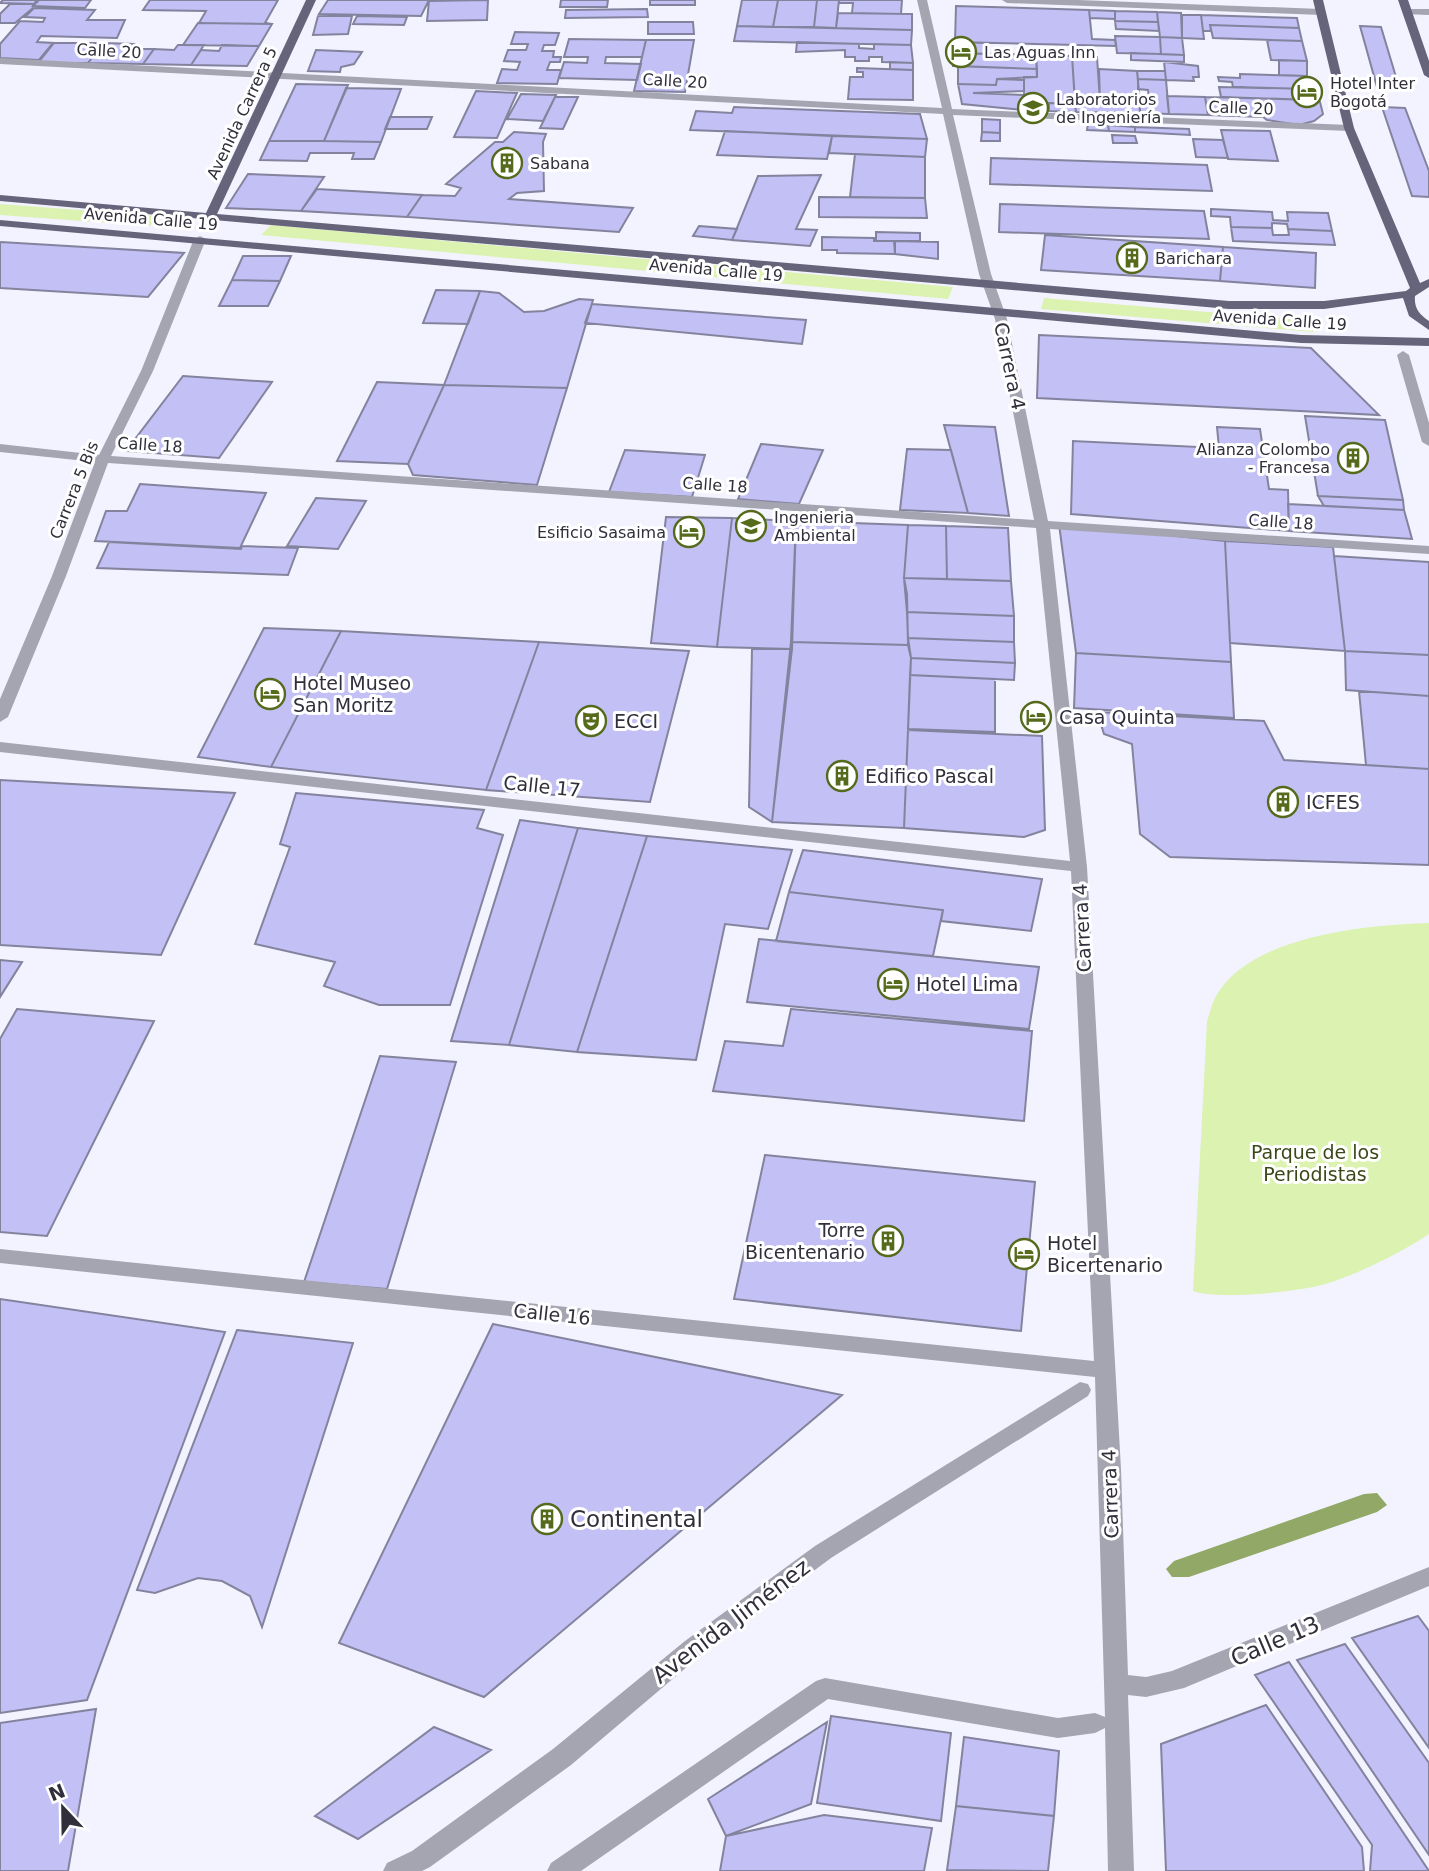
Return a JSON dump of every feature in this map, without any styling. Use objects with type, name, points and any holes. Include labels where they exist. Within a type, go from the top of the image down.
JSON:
[{"type":"main road","name":"Avenida Carrera 5","points":[[200,239],[311,0]]},
{"type":"main road","points":[[1318,0],[1349,128],[1413,291],[1407,302],[1412,314],[1429,326]]},
{"type":"main road","points":[[1403,0],[1429,75]]},
{"type":"main road","name":"Avenida Calle 19","points":[[0,198],[1263,306],[1324,304],[1413,291],[1429,282]]},
{"type":"main road","name":"Avenida Calle 19","points":[[0,223],[1301,339],[1429,342]]},
{"type":"street","name":"Carrera 4","points":[[922,0],[998,311],[1042,523],[1079,867],[1105,1370],[1121,1871]]},
{"type":"street","points":[[1007,0],[1321,12]]},
{"type":"street","points":[[1406,12],[1429,12]]},
{"type":"street","name":"Calle 20","points":[[0,61],[947,111],[1349,128]]},
{"type":"street","name":"Carrera 5 Bis","points":[[0,717],[59,576],[103,459],[147,371],[200,239]]},
{"type":"street","points":[[1404,355],[1408,379],[1429,442]]},
{"type":"street","name":"Calle 18","points":[[0,448],[103,459],[1427,549]]},
{"type":"street","name":"Calle 17","points":[[0,747],[1079,867]]},
{"type":"street","name":"Calle 16","points":[[0,1256],[1105,1370]]},
{"type":"street","name":"Avenida Jiménez","points":[[396,1871],[421,1859],[562,1757],[693,1648],[822,1552],[1080,1390]]},
{"type":"street","name":"Calle 13","points":[[1116,1684],[1146,1687],[1175,1682],[1429,1576]]},
{"type":"street","points":[[560,1871],[825,1688],[1058,1727],[1095,1723]]},
{"type":"green space","points":[[0,204],[159,216],[150,226],[0,215]]},
{"type":"green space","points":[[271,225],[953,287],[948,299],[261,235]]},
{"type":"green space","points":[[1044,298],[1314,321],[1313,332],[1041,309]]},
{"type":"green space","name":"Parque de los Periodistas","points":[[1429,923],[1429,1234],[1377,1263],[1322,1285],[1237,1295],[1193,1291],[1207,1021],[1216,996],[1233,975],[1255,959],[1282,947],[1312,937],[1344,931]]},
{"type":"shaded area","points":[[1377,1493],[1387,1505],[1377,1512],[1189,1577],[1172,1577],[1166,1569],[1174,1561],[1364,1494]]},
{"type":"building","points":[[3,0],[37,0],[34,4],[0,3]]},
{"type":"building","points":[[39,0],[91,0],[85,8],[33,6]]},
{"type":"building","points":[[150,0],[278,0],[265,23],[272,24],[199,23],[206,11],[143,10]]},
{"type":"building","points":[[328,0],[429,0],[421,16],[319,14]]},
{"type":"building","points":[[488,0],[487,20],[427,21],[429,1]]},
{"type":"building","points":[[561,0],[608,0],[607,7],[560,7]]},
{"type":"building","points":[[650,0],[695,0],[695,5],[650,5]]},
{"type":"building","points":[[742,0],[778,0],[773,27],[737,26]]},
{"type":"building","points":[[778,0],[817,0],[814,27],[773,27]]},
{"type":"building","points":[[817,0],[839,0],[836,28],[814,27]]},
{"type":"building","points":[[839,0],[902,0],[901,14],[852,13],[853,3],[839,3]]},
{"type":"building","points":[[10,4],[33,4],[33,8],[15,23],[0,23],[0,14]]},
{"type":"building","points":[[956,6],[1089,10],[1092,39],[1115,40],[1116,46],[955,42]]},
{"type":"building","points":[[34,8],[95,10],[87,20],[125,20],[117,38],[41,36],[37,42],[53,43],[39,60],[0,58],[0,44],[20,21],[43,22],[45,18],[25,17]]},
{"type":"building","points":[[647,9],[648,17],[565,18],[566,10]]},
{"type":"building","points":[[1089,10],[1115,11],[1115,19],[1090,18]]},
{"type":"building","points":[[1115,11],[1157,12],[1158,22],[1115,21]]},
{"type":"building","points":[[1157,12],[1181,13],[1182,38],[1160,37]]},
{"type":"building","points":[[838,13],[912,14],[912,30],[836,28]]},
{"type":"building","points":[[1182,15],[1201,15],[1204,39],[1182,38]]},
{"type":"building","points":[[1201,15],[1297,18],[1299,28],[1210,25],[1211,31],[1203,31]]},
{"type":"building","points":[[318,16],[352,16],[348,34],[313,35]]},
{"type":"building","points":[[357,16],[407,17],[404,25],[353,24]]},
{"type":"building","points":[[1115,21],[1158,22],[1159,31],[1116,29]]},
{"type":"building","points":[[648,22],[693,22],[694,34],[648,34]]},
{"type":"building","points":[[198,23],[272,24],[259,46],[183,45]]},
{"type":"building","points":[[1210,25],[1299,28],[1302,41],[1213,38]]},
{"type":"building","points":[[737,26],[912,30],[911,45],[734,41]]},
{"type":"building","points":[[1360,26],[1381,27],[1399,87],[1377,87]]},
{"type":"building","points":[[1360,26],[1381,27],[1399,87],[1377,87]]},
{"type":"building","points":[[515,32],[559,33],[555,45],[544,45],[542,51],[554,51],[553,57],[561,57],[560,62],[550,62],[547,70],[561,70],[557,84],[497,83],[502,69],[517,70],[520,62],[504,61],[508,50],[526,50],[528,44],[511,44]]},
{"type":"building","points":[[1115,36],[1160,37],[1161,54],[1117,53]]},
{"type":"building","points":[[1160,37],[1182,38],[1184,55],[1161,54]]},
{"type":"building","points":[[569,39],[646,40],[642,57],[606,57],[605,63],[641,64],[637,80],[559,78],[564,62],[587,63],[588,57],[564,57]]},
{"type":"building","points":[[646,40],[694,40],[685,92],[634,91]]},
{"type":"building","points":[[1267,40],[1302,41],[1307,61],[1271,60]]},
{"type":"building","points":[[797,42],[859,44],[859,48],[874,49],[874,44],[911,45],[913,63],[882,62],[882,57],[855,61],[855,57],[845,57],[845,50],[796,52]]},
{"type":"building","points":[[955,42],[984,43],[984,54],[954,53]]},
{"type":"building","points":[[54,43],[103,43],[88,63],[38,63]]},
{"type":"building","points":[[103,43],[134,44],[130,49],[154,49],[143,64],[88,63]]},
{"type":"building","points":[[178,45],[204,45],[191,65],[143,64],[154,49],[174,50]]},
{"type":"building","points":[[222,45],[259,46],[247,66],[191,65],[201,50],[219,51]]},
{"type":"building","points":[[316,50],[362,52],[354,64],[341,67],[340,72],[308,71]]},
{"type":"building","points":[[954,53],[1036,55],[1037,69],[953,66]]},
{"type":"building","points":[[1131,53],[1184,55],[1184,62],[1131,60]]},
{"type":"building","points":[[1036,55],[1072,56],[1075,104],[1049,103],[1049,111],[1024,110],[1024,77],[1037,77]]},
{"type":"building","points":[[1072,56],[1097,57],[1100,102],[1075,101]]},
{"type":"building","points":[[1279,60],[1307,61],[1307,76],[1279,75]]},
{"type":"building","points":[[890,62],[913,63],[913,70],[890,69]]},
{"type":"building","points":[[1164,62],[1198,66],[1199,77],[1193,77],[1194,81],[1166,80]]},
{"type":"building","points":[[958,66],[1037,69],[1037,77],[997,79],[996,85],[958,84]]},
{"type":"building","points":[[857,68],[913,70],[913,100],[848,99],[850,77],[863,77],[863,72],[857,72]]},
{"type":"building","points":[[1099,69],[1137,71],[1140,103],[1100,102]]},
{"type":"building","points":[[1137,71],[1165,71],[1166,80],[1138,79]]},
{"type":"building","points":[[1240,74],[1307,76],[1311,89],[1233,87],[1232,82],[1219,81],[1218,77],[1240,78]]},
{"type":"building","points":[[997,79],[1024,80],[1024,91],[973,93],[1024,95],[1024,110],[962,104],[958,84],[996,85]]},
{"type":"building","points":[[1138,79],[1166,80],[1169,114],[1140,113],[1139,99],[1149,99],[1148,90],[1138,89]]},
{"type":"building","points":[[296,84],[348,85],[324,141],[269,141]]},
{"type":"building","points":[[1219,87],[1311,89],[1314,100],[1221,97]]},
{"type":"building","points":[[346,88],[401,89],[381,142],[324,141]]},
{"type":"building","points":[[476,91],[517,93],[497,138],[454,137]]},
{"type":"building","points":[[521,94],[556,95],[543,121],[507,119]]},
{"type":"building","points":[[1167,96],[1205,97],[1208,115],[1169,114]]},
{"type":"building","points":[[555,97],[578,97],[563,129],[540,128]]},
{"type":"building","points":[[1205,97],[1314,100],[1320,102],[1323,114],[1314,121],[1299,125],[1263,117],[1208,115]]},
{"type":"building","points":[[1075,101],[1140,103],[1140,113],[1076,112]]},
{"type":"building","points":[[1049,103],[1075,104],[1076,112],[1049,111]]},
{"type":"building","points":[[734,107],[920,114],[927,139],[690,130],[696,111],[732,113]]},
{"type":"building","points":[[1382,107],[1405,108],[1429,171],[1429,197],[1412,196]]},
{"type":"building","points":[[1382,107],[1405,108],[1429,171],[1429,197],[1412,196]]},
{"type":"building","points":[[390,117],[432,117],[427,129],[385,129]]},
{"type":"building","points":[[982,119],[1000,120],[1000,133],[982,132]]},
{"type":"building","points":[[1088,124],[1108,125],[1109,131],[1087,130]]},
{"type":"building","points":[[1108,125],[1135,127],[1135,132],[1109,131]]},
{"type":"building","points":[[1135,127],[1189,129],[1190,135],[1135,132]]},
{"type":"building","points":[[1221,130],[1270,131],[1278,161],[1228,159]]},
{"type":"building","points":[[725,131],[832,136],[827,159],[717,155]]},
{"type":"building","name":"Sabana","points":[[514,132],[546,134],[543,142],[544,191],[517,193],[509,199],[633,208],[619,232],[407,217],[422,195],[455,196],[461,188],[446,184],[495,142],[503,142]]},
{"type":"building","points":[[982,132],[1000,133],[1000,141],[981,141]]},
{"type":"building","points":[[1112,135],[1135,136],[1137,143],[1113,143]]},
{"type":"building","points":[[832,136],[927,139],[925,157],[829,153]]},
{"type":"building","points":[[1193,139],[1223,140],[1228,158],[1196,157]]},
{"type":"building","points":[[269,141],[381,142],[374,159],[352,159],[354,153],[310,153],[307,161],[260,160]]},
{"type":"building","points":[[855,154],[925,157],[925,198],[850,197]]},
{"type":"building","points":[[991,158],[1207,165],[1212,191],[990,184]]},
{"type":"building","points":[[248,174],[324,177],[301,211],[226,208]]},
{"type":"building","points":[[821,175],[796,229],[817,230],[810,246],[732,240],[758,176]]},
{"type":"building","points":[[317,189],[422,195],[407,217],[301,211]]},
{"type":"building","points":[[819,197],[925,198],[927,218],[819,217]]},
{"type":"building","points":[[1000,204],[1204,211],[1209,239],[999,232]]},
{"type":"building","points":[[1211,209],[1272,212],[1273,220],[1288,221],[1287,212],[1328,213],[1332,231],[1288,229],[1287,224],[1272,223],[1272,228],[1231,227],[1230,217],[1211,216]]},
{"type":"building","points":[[699,226],[737,229],[732,240],[693,236]]},
{"type":"building","points":[[1231,227],[1272,228],[1273,235],[1289,235],[1288,229],[1332,231],[1335,245],[1233,241]]},
{"type":"building","points":[[876,232],[920,233],[920,241],[876,241]]},
{"type":"building","name":"Barichara","points":[[1045,235],[1223,247],[1220,281],[1041,270]]},
{"type":"building","points":[[822,237],[894,241],[895,254],[837,253],[837,250],[822,250]]},
{"type":"building","points":[[895,241],[938,242],[938,259],[895,254]]},
{"type":"building","points":[[0,243],[184,253],[148,297],[0,288]]},
{"type":"building","points":[[1223,247],[1316,253],[1315,288],[1220,281]]},
{"type":"building","points":[[243,256],[291,256],[280,281],[232,280]]},
{"type":"building","points":[[232,280],[280,281],[268,306],[219,306]]},
{"type":"building","points":[[436,290],[480,291],[468,324],[423,323]]},
{"type":"building","points":[[480,291],[499,293],[524,312],[544,311],[579,299],[593,300],[567,388],[444,385]]},
{"type":"building","points":[[592,304],[806,320],[802,344],[585,323]]},
{"type":"building","points":[[1039,335],[1311,348],[1379,415],[1037,398]]},
{"type":"building","points":[[183,376],[272,382],[219,458],[126,451]]},
{"type":"building","points":[[377,382],[444,385],[408,464],[337,461]]},
{"type":"building","points":[[444,385],[567,388],[537,485],[413,475],[408,464]]},
{"type":"building","name":"Alianza Colombo - Francesa","points":[[1305,416],[1385,420],[1403,500],[1318,496]]},
{"type":"building","points":[[944,425],[995,427],[1009,516],[968,513]]},
{"type":"building","points":[[1217,427],[1260,429],[1269,489],[1288,490],[1289,531],[1071,514],[1073,441],[1219,448]]},
{"type":"building","points":[[761,444],[823,450],[799,504],[738,499]]},
{"type":"building","points":[[907,449],[951,450],[968,513],[900,510]]},
{"type":"building","points":[[625,450],[705,455],[692,497],[609,492]]},
{"type":"building","points":[[140,484],[266,493],[240,548],[95,541],[106,511],[127,511]]},
{"type":"building","points":[[1318,496],[1403,500],[1404,510],[1324,506]]},
{"type":"building","points":[[316,498],[366,501],[338,549],[287,546]]},
{"type":"building","points":[[1288,504],[1404,510],[1412,539],[1289,531]]},
{"type":"building","points":[[666,517],[732,518],[717,647],[651,643]]},
{"type":"building","points":[[732,518],[796,521],[792,649],[717,647]]},
{"type":"building","points":[[796,521],[908,525],[904,578],[908,645],[791,642]]},
{"type":"building","points":[[1059,524],[1225,541],[1231,662],[1076,653]]},
{"type":"building","points":[[908,525],[946,526],[947,579],[904,578]]},
{"type":"building","points":[[946,526],[1008,528],[1011,581],[947,579]]},
{"type":"building","points":[[1225,541],[1333,547],[1345,651],[1230,643]]},
{"type":"building","points":[[109,542],[241,549],[242,546],[298,548],[288,575],[97,568]]},
{"type":"building","points":[[1334,556],[1429,562],[1429,655],[1345,651]]},
{"type":"building","points":[[904,578],[1011,581],[1014,616],[907,612]]},
{"type":"building","points":[[907,612],[1014,616],[1014,642],[908,638]]},
{"type":"building","name":"Hotel Museo San Moritz","points":[[264,628],[341,631],[271,767],[198,757]]},
{"type":"building","points":[[341,631],[539,642],[486,790],[271,767]]},
{"type":"building","points":[[908,638],[1014,642],[1015,663],[911,658]]},
{"type":"building","name":"ECCI","points":[[539,642],[689,651],[650,802],[486,790]]},
{"type":"building","name":"Edifico Pascal","points":[[791,642],[908,645],[911,658],[904,828],[772,822]]},
{"type":"building","points":[[752,649],[792,649],[772,822],[749,807]]},
{"type":"building","points":[[1345,651],[1429,655],[1429,696],[1346,690]]},
{"type":"building","points":[[1076,653],[1231,662],[1234,718],[1074,708]]},
{"type":"building","points":[[911,658],[1015,663],[1014,680],[910,675]]},
{"type":"building","points":[[910,675],[995,679],[995,732],[908,729]]},
{"type":"building","points":[[1359,691],[1429,696],[1429,769],[1366,765]]},
{"type":"building","name":"ICFES","points":[[1097,712],[1264,721],[1284,760],[1429,769],[1429,865],[1170,857],[1140,834],[1132,744],[1104,734]]},
{"type":"building","points":[[908,730],[1042,736],[1045,830],[1024,837],[904,828]]},
{"type":"building","points":[[0,780],[235,793],[161,955],[0,945]]},
{"type":"building","points":[[296,793],[484,810],[477,828],[503,835],[450,1005],[379,1005],[324,986],[335,962],[255,944],[290,847],[280,844]]},
{"type":"building","points":[[520,820],[578,828],[509,1045],[451,1041]]},
{"type":"building","points":[[578,828],[647,836],[577,1052],[509,1045]]},
{"type":"building","points":[[647,836],[792,850],[768,929],[725,924],[696,1060],[577,1052]]},
{"type":"building","points":[[803,850],[1042,879],[1031,931],[941,921],[943,910],[789,892]]},
{"type":"building","points":[[789,892],[943,910],[933,956],[776,941]]},
{"type":"building","name":"Hotel Lima","points":[[759,939],[1039,967],[1029,1029],[747,1002]]},
{"type":"building","points":[[0,960],[22,962],[0,997]]},
{"type":"building","points":[[17,1009],[154,1021],[47,1236],[0,1232],[0,1039]]},
{"type":"building","points":[[791,1009],[1032,1031],[1024,1121],[713,1091],[725,1041],[783,1046]]},
{"type":"building","points":[[380,1056],[456,1062],[387,1289],[304,1282]]},
{"type":"building","name":"Torre Bicentenario","points":[[765,1155],[1035,1182],[1021,1331],[734,1299]]},
{"type":"building","points":[[0,1299],[225,1332],[87,1700],[0,1713]]},
{"type":"building","name":"Continental","points":[[493,1324],[842,1395],[484,1697],[339,1643]]},
{"type":"building","points":[[237,1330],[353,1343],[262,1627],[250,1596],[222,1581],[198,1578],[155,1593],[137,1590]]},
{"type":"building","points":[[1418,1616],[1429,1631],[1429,1748],[1352,1638]]},
{"type":"building","points":[[1345,1644],[1429,1763],[1429,1855],[1297,1660]]},
{"type":"building","points":[[1289,1662],[1429,1871],[1370,1871],[1372,1845],[1255,1675]]},
{"type":"building","points":[[1266,1705],[1362,1847],[1364,1871],[1166,1871],[1161,1744]]},
{"type":"building","points":[[96,1709],[68,1871],[0,1871],[0,1723]]},
{"type":"building","points":[[831,1716],[951,1733],[941,1821],[817,1803]]},
{"type":"building","points":[[827,1722],[811,1804],[726,1836],[708,1799]]},
{"type":"building","points":[[434,1727],[491,1750],[358,1839],[315,1816]]},
{"type":"building","points":[[964,1737],[1059,1751],[1054,1816],[956,1806]]},
{"type":"building","points":[[964,1737],[1059,1751],[1054,1816],[956,1806]]},
{"type":"building","points":[[956,1806],[1054,1816],[1048,1871],[947,1870]]},
{"type":"building","points":[[824,1815],[932,1828],[924,1871],[720,1871],[726,1836]]},
{"type":"place","name":"Las Aguas Inn","points":[[961,52]]},
{"type":"place","name":"Hotel Inter Bogotá","points":[[1307,92]]},
{"type":"place","name":"Laboratorios de Ingeniería","points":[[1033,108]]},
{"type":"place","name":"Sabana","points":[[507,163]]},
{"type":"place","name":"Barichara","points":[[1132,258]]},
{"type":"place","name":"Alianza Colombo - Francesa","points":[[1353,458]]},
{"type":"place","name":"Ingenieria Ambiental","points":[[751,526]]},
{"type":"place","name":"Esificio Sasaima","points":[[689,532]]},
{"type":"place","name":"Hotel Museo San Moritz","points":[[270,694]]},
{"type":"place","name":"Casa Quinta","points":[[1036,717]]},
{"type":"place","name":"ECCI","points":[[591,721]]},
{"type":"place","name":"Edifico Pascal","points":[[842,776]]},
{"type":"place","name":"ICFES","points":[[1283,802]]},
{"type":"place","name":"Hotel Lima","points":[[893,984]]},
{"type":"place","name":"Torre Bicentenario","points":[[888,1241]]},
{"type":"place","name":"Hotel Bicertenario","points":[[1024,1254]]},
{"type":"place","name":"Continental","points":[[547,1519]]}]
